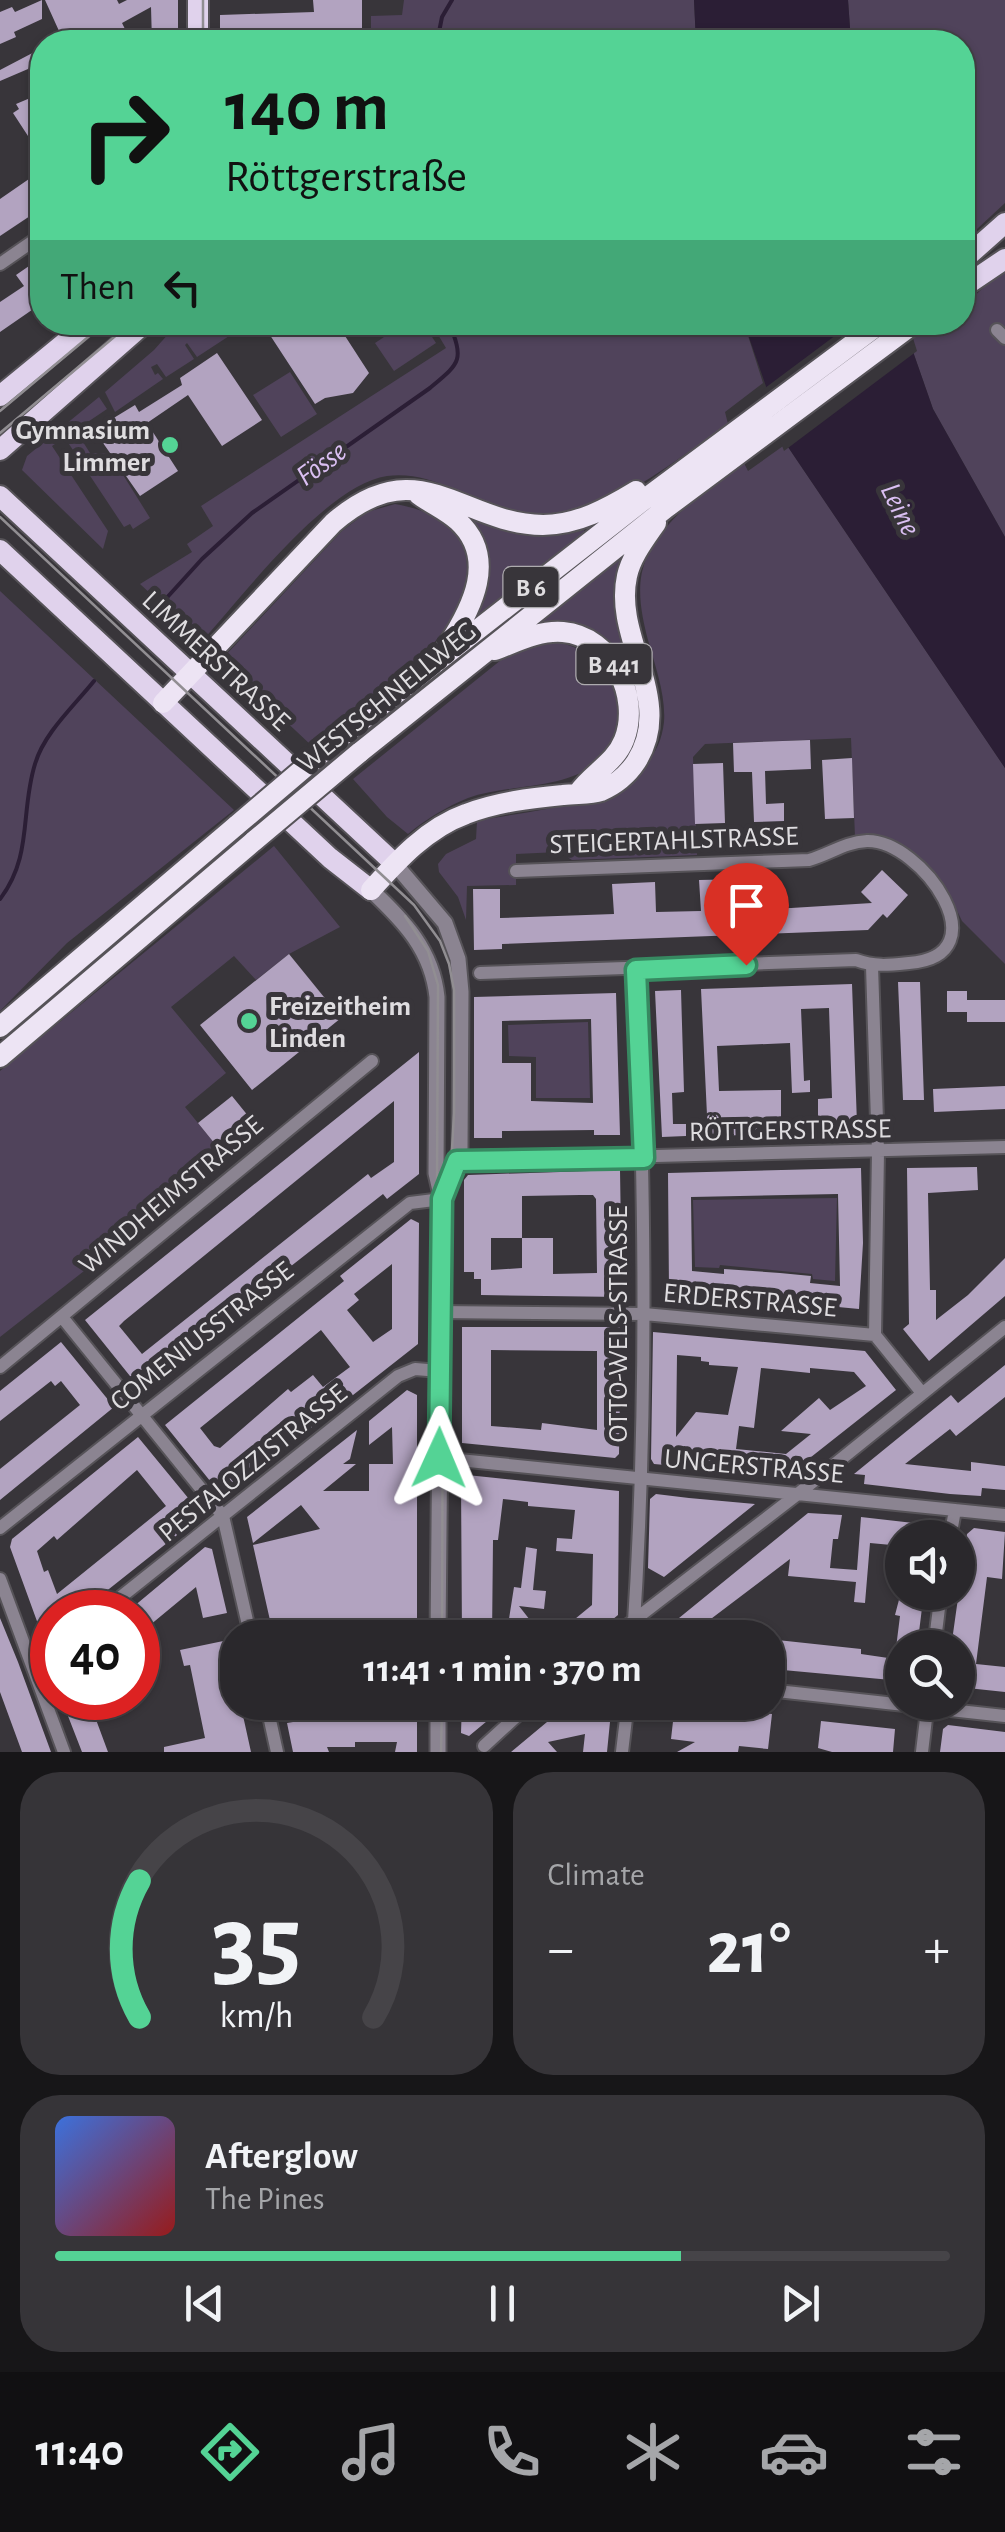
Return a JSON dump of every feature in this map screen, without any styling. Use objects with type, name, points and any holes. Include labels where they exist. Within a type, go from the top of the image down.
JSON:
[{"type":"highway","name":"WESTSCHNELLWEG","points":[[0,1027],[440,658],[731,443],[866,335]]},
{"type":"highway","name":"WESTSCHNELLWEG","points":[[1,1056],[359,753],[666,508],[731,443],[896,335]]},
{"type":"highway","points":[[163,704],[352,506],[386,494],[434,492],[520,523],[567,523],[612,506],[731,443]]},
{"type":"highway","points":[[416,492],[458,521],[469,534],[479,564],[478,590],[469,613],[440,658]]},
{"type":"highway","points":[[371,890],[394,864],[443,824],[463,814],[524,800],[605,790],[626,775],[644,747],[650,709],[626,612],[625,592],[635,556],[666,508]]},
{"type":"highway","name":"B 441","points":[[478,656],[548,632],[579,635],[606,654],[626,689],[630,722],[613,758],[578,793]]},
{"type":"main road","points":[[198,0],[198,30]]},
{"type":"main road","points":[[975,250],[1005,224]]},
{"type":"main road","points":[[975,279],[1005,259]]},
{"type":"main road","points":[[0,396],[74,335]]},
{"type":"main road","points":[[0,450],[131,335]]},
{"type":"main road","name":"LIMMERSTRASSE","points":[[0,498],[394,864]]},
{"type":"main road","name":"LIMMERSTRASSE","points":[[0,550],[352,878],[371,890]]},
{"type":"street","points":[[0,264],[30,243]]},
{"type":"street","name":"STEIGERTAHLSTRASSE","points":[[480,974],[856,960],[872,966],[930,959],[942,950],[953,931],[945,897],[890,845],[870,841],[846,844],[810,860],[516,870]]},
{"type":"street","name":"LIMMERSTRASSE","points":[[394,864],[445,924],[458,959],[461,992],[457,1161],[442,1199]]},
{"type":"street","name":"LIMMERSTRASSE","points":[[371,890],[415,936],[436,984],[436,1173],[442,1199],[438,1620]]},
{"type":"street","points":[[872,966],[878,1152],[875,1335],[922,1393]]},
{"type":"street","name":"OTTO-WELS-STRASSE","points":[[634,1618],[644,1314],[644,1158],[636,970]]},
{"type":"street","name":"WINDHEIMSTRASSE","points":[[0,1367],[372,1061]]},
{"type":"street","name":"RÖTTGERSTRASSE","points":[[457,1161],[1005,1147]]},
{"type":"street","name":"COMENIUSSTRASSE","points":[[0,1528],[410,1203],[442,1199]]},
{"type":"street","name":"ERDERSTRASSE","points":[[440,1312],[644,1314],[875,1335]]},
{"type":"street","points":[[62,1316],[223,1516],[247,1620]]},
{"type":"street","points":[[632,1620],[800,1493],[1005,1326]]},
{"type":"street","name":"PESTALOZZISTRASSE","points":[[130,1590],[398,1376],[415,1369],[440,1371]]},
{"type":"street","name":"UNGERSTRASSE","points":[[439,1458],[1005,1515]]},
{"type":"street","points":[[953,1520],[954,1510]]},
{"type":"street","points":[[0,1579],[30,1660]]},
{"type":"street","points":[[785,1692],[885,1701]]},
{"type":"street","points":[[975,1712],[1005,1716]]},
{"type":"street","points":[[52,1720],[64,1752]]},
{"type":"street","points":[[270,1720],[277,1752]]},
{"type":"street","points":[[438,1720],[438,1752]]},
{"type":"street","points":[[484,1746],[512,1720]]},
{"type":"street","points":[[622,1752],[626,1720]]},
{"type":"street","points":[[922,1752],[926,1720]]},
{"type":"shaded area","points":[[404,0],[694,0],[695,30],[371,30],[371,16],[402,15]]},
{"type":"shaded area","points":[[848,0],[1005,0],[1005,203],[975,231],[975,30],[850,30]]},
{"type":"shaded area","points":[[1005,267],[1005,537],[933,409],[907,335],[975,335],[975,296]]},
{"type":"shaded area","points":[[167,335],[231,335],[197,357],[187,343],[194,359],[166,377],[157,364],[151,367],[163,379],[115,412],[105,392]]},
{"type":"shaded area","points":[[387,335],[431,335],[436,343],[394,371],[375,343]]},
{"type":"shaded area","points":[[438,335],[748,335],[763,383],[725,412],[728,424],[653,476],[598,505],[570,513],[540,516],[510,511],[419,477],[387,476],[363,484],[312,520],[202,641],[140,584],[192,552],[187,544],[213,526],[201,506],[446,348]]},
{"type":"shaded area","points":[[290,372],[317,414],[281,437],[253,395]]},
{"type":"shaded area","points":[[99,397],[107,409],[52,446],[108,531],[103,549],[22,470],[27,456]]},
{"type":"shaded area","points":[[78,434],[90,453],[110,454],[150,518],[133,529],[130,524],[124,527],[67,441]]},
{"type":"shaded area","points":[[786,444],[1005,768],[1005,964],[962,921],[939,882],[893,840],[875,835],[855,837],[851,738],[705,744],[693,757],[697,855],[572,860],[559,852],[516,854],[516,885],[467,886],[466,920],[458,897],[439,872],[438,864],[446,854],[476,839],[477,821],[591,798],[640,771],[656,750],[664,712],[641,609],[641,577],[647,557],[665,528],[703,492],[743,461],[748,471]]},
{"type":"shaded area","points":[[395,504],[426,512],[448,525],[461,542],[467,561],[458,605],[428,650],[312,746],[223,658],[342,531],[367,512]]},
{"type":"shaded area","points":[[466,514],[524,533],[585,533],[480,615],[476,613]]},
{"type":"shaded area","points":[[623,553],[640,694],[640,728],[629,752],[619,658],[533,623]]},
{"type":"shaded area","points":[[0,591],[234,810],[67,943],[0,1011]]},
{"type":"shaded area","points":[[548,641],[589,654],[607,673],[617,694],[616,733],[606,753],[591,767],[553,782],[468,798],[408,834],[353,779],[501,660]]},
{"type":"shaded area","points":[[274,846],[340,927],[289,954],[256,980],[234,956],[171,1007],[226,1073],[185,1107],[215,1144],[219,1165],[0,1337],[0,1071]]},
{"type":"shaded area","points":[[588,1022],[590,1098],[536,1098],[536,1057],[509,1056],[508,1025]]},
{"type":"shaded area","points":[[837,1198],[835,1281],[813,1279],[812,1274],[720,1265],[695,1267],[693,1200]]},
{"type":"water","points":[[694,0],[848,0],[850,30],[695,30]]},
{"type":"water","name":"Leine","points":[[748,335],[907,335],[933,409],[1005,537],[1005,768],[786,444]]},
{"type":"pier","points":[[836,335],[912,335],[917,351],[784,451],[761,391]]},
{"type":"building","points":[[42,0],[42,19],[14,32],[16,37],[0,44],[0,12],[12,7],[15,12]]},
{"type":"building","points":[[45,0],[117,0],[119,4],[127,0],[178,0],[178,30],[152,30],[151,7],[122,23],[126,30],[59,30]]},
{"type":"building","points":[[313,0],[362,0],[362,30],[220,30],[220,15],[314,12]]},
{"type":"building","points":[[30,54],[30,68],[0,81],[0,70]]},
{"type":"building","points":[[30,98],[28,136],[13,113],[19,109],[16,104]]},
{"type":"building","points":[[30,178],[30,216],[0,236],[0,199]]},
{"type":"building","points":[[30,265],[30,311],[0,332],[0,302],[24,286],[16,275]]},
{"type":"building","points":[[270,335],[344,335],[369,373],[353,393],[315,404]]},
{"type":"building","points":[[217,353],[262,420],[222,446],[188,395],[147,423],[178,471],[140,496],[94,430],[135,405],[139,412],[182,385],[180,378]]},
{"type":"building","points":[[810,740],[811,769],[765,771],[766,804],[784,803],[784,821],[754,822],[752,772],[734,772],[733,743]]},
{"type":"building","points":[[852,758],[854,818],[825,819],[822,760]]},
{"type":"building","points":[[723,763],[725,823],[695,824],[693,764]]},
{"type":"building","points":[[882,870],[908,895],[887,918],[883,914],[868,930],[502,944],[502,949],[474,950],[473,889],[500,889],[500,918],[614,914],[612,884],[655,882],[656,912],[701,911],[699,880],[745,879],[746,909],[791,908],[872,903],[861,892]]},
{"type":"building","name":"Freizeitheim Linden","points":[[289,954],[341,1018],[252,1090],[200,1025]]},
{"type":"building","points":[[898,982],[920,982],[924,1100],[903,1100]]},
{"type":"building","points":[[852,984],[857,1124],[818,1123],[818,1099],[832,1098],[829,1008],[801,1009],[804,1081],[810,1080],[810,1092],[792,1093],[790,1043],[717,1046],[719,1091],[781,1090],[781,1122],[788,1122],[789,1134],[708,1136],[701,989]]},
{"type":"building","points":[[681,990],[684,1092],[672,1093],[673,1124],[686,1124],[686,1136],[662,1137],[655,991]]},
{"type":"building","points":[[947,991],[967,991],[967,1000],[1005,1000],[1005,1022],[967,1022],[967,1012],[947,1012]]},
{"type":"building","points":[[616,993],[620,1135],[594,1135],[594,1130],[502,1131],[502,1138],[474,1138],[474,997]],"holes":[[[591,1019],[593,1103],[531,1101],[531,1063],[502,1063],[502,1021]]]},
{"type":"building","points":[[419,1052],[419,1174],[387,1199],[383,1194],[138,1386],[85,1320]],"holes":[[[394,1101],[394,1162],[371,1178],[368,1174],[142,1354],[119,1326]]]},
{"type":"building","points":[[1005,1086],[1005,1109],[934,1112],[933,1089]]},
{"type":"building","points":[[232,1096],[249,1117],[215,1144],[198,1123]]},
{"type":"building","points":[[977,1167],[978,1190],[928,1193],[930,1290],[936,1290],[936,1320],[1005,1258],[1005,1296],[929,1361],[903,1329],[909,1324],[907,1168]]},
{"type":"building","points":[[861,1168],[863,1243],[859,1309],[669,1291],[668,1173]],"holes":[[[838,1194],[840,1286],[810,1283],[811,1276],[724,1269],[724,1274],[692,1271],[691,1197]]]},
{"type":"building","points":[[620,1170],[622,1297],[481,1295],[481,1279],[474,1279],[474,1272],[464,1272],[464,1180],[468,1175]],"holes":[[[593,1195],[597,1273],[553,1274],[553,1238],[522,1238],[522,1196]],[[491,1238],[522,1238],[522,1268],[491,1270]]]},
{"type":"building","points":[[411,1219],[419,1223],[418,1344],[223,1497],[165,1425],[344,1281],[340,1276]],"holes":[[[392,1264],[392,1329],[373,1342],[347,1310],[359,1300],[354,1294]],[[321,1330],[350,1367],[323,1387],[313,1375],[291,1392],[288,1389],[220,1448],[214,1446],[200,1428]]]},
{"type":"building","points":[[462,1327],[621,1327],[619,1454],[615,1458],[462,1443]],"holes":[[[491,1350],[597,1351],[597,1430],[542,1423],[541,1430],[491,1426]]]},
{"type":"building","points":[[653,1332],[865,1351],[896,1390],[787,1476],[654,1464]],"holes":[[[677,1355],[701,1357],[709,1365],[738,1367],[728,1415],[696,1412],[676,1437]],[[761,1368],[854,1372],[866,1386],[830,1410],[819,1398],[781,1431],[811,1434],[786,1454],[736,1449],[739,1426],[754,1428]]]},
{"type":"building","points":[[61,1342],[114,1407],[0,1500],[0,1469],[80,1405],[61,1381],[55,1386],[51,1381],[0,1421],[0,1391]]},
{"type":"building","points":[[1005,1365],[1005,1397],[956,1436],[950,1429],[905,1464],[971,1471],[971,1462],[1005,1466],[1005,1490],[982,1488],[981,1496],[950,1494],[864,1484],[865,1475],[854,1474],[951,1395],[958,1403]]},
{"type":"building","points":[[407,1390],[417,1395],[417,1620],[270,1620],[253,1545],[320,1529],[301,1505],[253,1543],[247,1517],[357,1430],[350,1459],[343,1464],[356,1464],[323,1491],[369,1491],[369,1464],[393,1464],[392,1427],[369,1445],[369,1421]]},
{"type":"building","points":[[138,1437],[198,1510],[196,1520],[108,1590],[62,1590],[166,1506],[137,1470],[57,1540],[54,1536],[37,1551],[56,1590],[30,1590],[30,1602],[10,1547],[12,1539]]},
{"type":"building","points":[[467,1475],[619,1491],[618,1615],[612,1620],[574,1620],[592,1605],[593,1554],[556,1551],[557,1538],[572,1539],[575,1510],[528,1506],[528,1502],[503,1499],[498,1540],[493,1540],[492,1620],[462,1620],[461,1480]]},
{"type":"building","points":[[656,1494],[755,1504],[664,1577],[648,1568],[650,1499]]},
{"type":"building","points":[[808,1513],[842,1515],[838,1539],[833,1539],[830,1568],[857,1570],[861,1517],[887,1520],[885,1544],[870,1543],[865,1603],[854,1602],[856,1582],[788,1576],[790,1559],[709,1620],[679,1618]]},
{"type":"building","points":[[975,1528],[1005,1532],[1002,1579],[987,1577],[976,1664],[1005,1667],[1005,1692],[975,1689],[975,1630],[954,1630],[956,1610],[975,1610]]},
{"type":"building","points":[[205,1547],[212,1549],[227,1613],[203,1618],[196,1587],[160,1617],[160,1590],[153,1590]]},
{"type":"building","points":[[526,1547],[537,1549],[533,1590],[546,1591],[544,1609],[519,1606],[530,1620],[509,1620],[514,1587],[521,1588]]},
{"type":"building","points":[[896,1610],[922,1610],[919,1630],[898,1630],[900,1616],[895,1615]]},
{"type":"building","points":[[0,1618],[30,1695],[30,1720],[39,1720],[51,1752],[22,1752],[0,1692]]},
{"type":"building","points":[[785,1641],[861,1649],[861,1654],[885,1658],[885,1679],[785,1670]]},
{"type":"building","points":[[220,1642],[220,1720],[244,1720],[251,1752],[164,1752],[164,1747],[205,1738],[190,1665],[184,1666],[180,1650]]},
{"type":"building","points":[[70,1720],[96,1720],[108,1752],[82,1752]]},
{"type":"building","points":[[417,1720],[417,1752],[395,1752],[397,1742],[355,1742],[355,1747],[327,1747],[329,1752],[293,1752],[287,1723]]},
{"type":"building","points":[[461,1720],[488,1720],[469,1736],[461,1733]]},
{"type":"building","points":[[549,1720],[610,1720],[607,1752],[583,1752],[585,1734],[548,1742],[557,1752],[511,1752]]},
{"type":"building","points":[[673,1720],[771,1720],[768,1749],[739,1746],[738,1752],[677,1752],[695,1742],[671,1739]]},
{"type":"building","points":[[821,1721],[895,1729],[893,1752],[832,1752],[818,1748]]},
{"type":"building","points":[[948,1725],[1005,1732],[1005,1752],[940,1752],[943,1729]]},
{"type":"waterway","name":"Fösse","points":[[439,30],[452,0]]},
{"type":"waterway","name":"Fösse","points":[[162,603],[252,513],[448,372],[457,360],[454,335]]},
{"type":"waterway","name":"Fösse","points":[[0,899],[22,850],[39,753],[52,731],[94,681]]},
{"type":"tram line","points":[[203,0],[203,30]]},
{"type":"tram line","points":[[0,411],[91,335]]},
{"type":"tram line","points":[[0,433],[117,335]]},
{"type":"tram line","points":[[0,517],[414,905],[440,941],[454,990],[454,1113],[443,1312],[442,1620]]},
{"type":"tram line","points":[[405,916],[428,951],[438,985],[437,1182]]},
{"type":"tram line","points":[[441,1752],[442,1720]]},
{"type":"place","name":"Gymnasium Limmer","points":[[170,445]]},
{"type":"place","name":"Freizeitheim Linden","points":[[249,1021]]},
{"type":"route","points":[[439,1458],[442,1199],[457,1161],[644,1158],[636,970],[746,965]]}]
